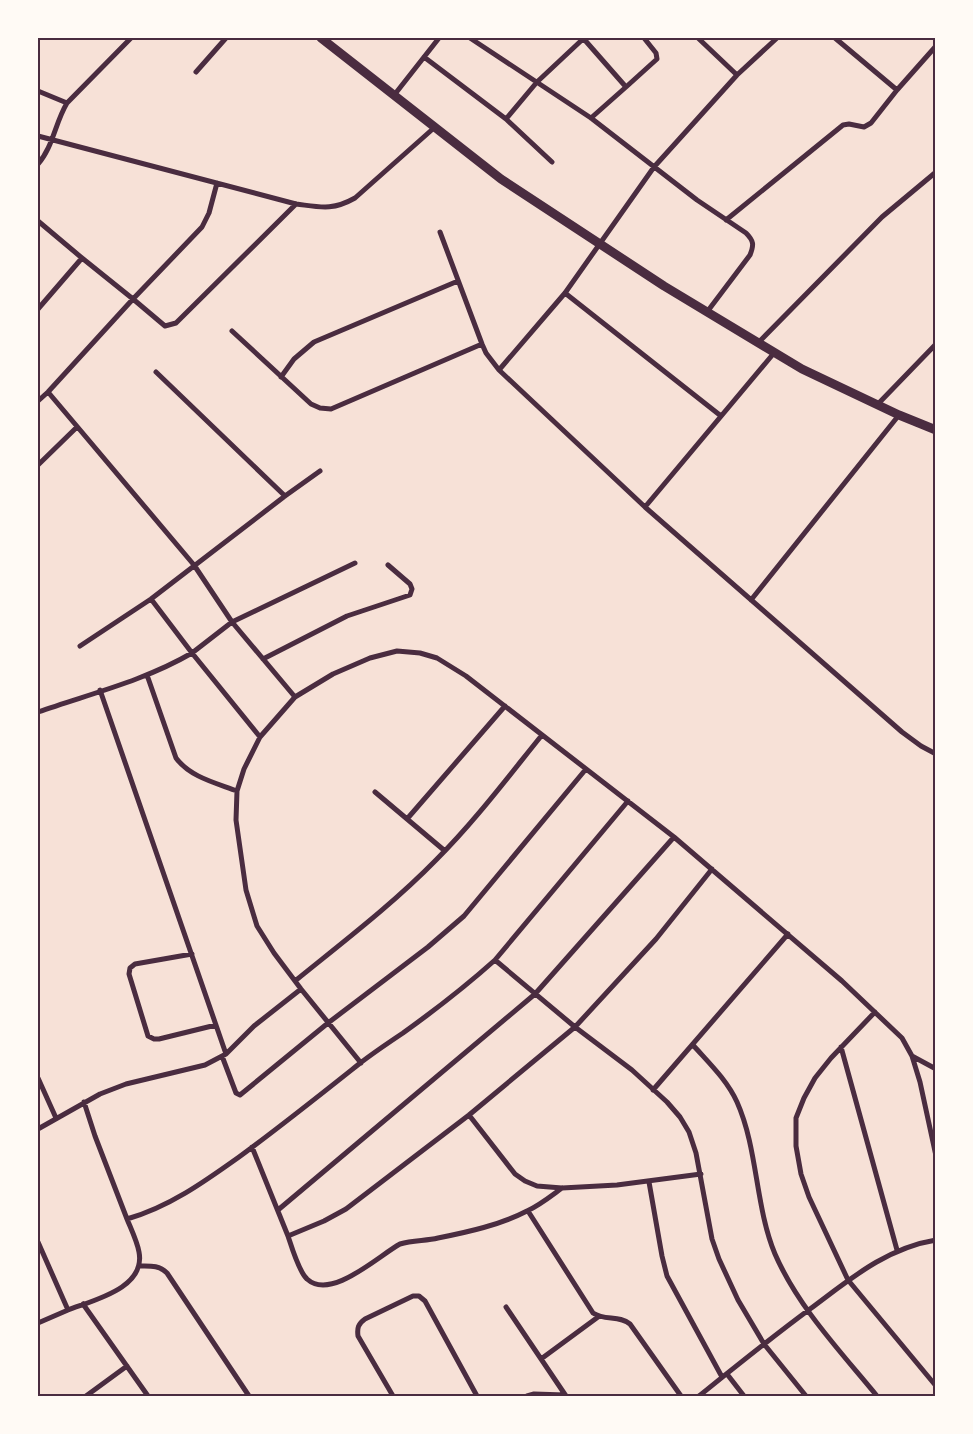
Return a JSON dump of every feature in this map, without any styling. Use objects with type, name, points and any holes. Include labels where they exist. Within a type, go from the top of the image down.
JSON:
[{"type":"street","points":[[38,164],[49,148],[60,115],[67,104],[131,38]]},
{"type":"street","points":[[196,72],[226,38]]},
{"type":"street","points":[[321,38],[501,178],[707,312],[802,369],[877,405],[936,430]]},
{"type":"street","points":[[395,94],[439,38]]},
{"type":"street","points":[[470,38],[591,118],[752,239],[754,245],[750,255],[707,312]]},
{"type":"street","points":[[506,120],[537,82],[584,38],[626,87]]},
{"type":"street","points":[[591,118],[657,59],[656,53],[644,38]]},
{"type":"street","points":[[698,38],[736,75]]},
{"type":"street","points":[[499,370],[565,293],[654,166],[736,75],[778,38]]},
{"type":"street","points":[[835,38],[897,90]]},
{"type":"street","points":[[726,220],[843,125],[849,124],[864,127],[871,123],[936,46]]},
{"type":"street","points":[[424,56],[506,120],[552,162]]},
{"type":"street","points":[[38,91],[67,104]]},
{"type":"street","points":[[38,136],[296,204],[322,208],[341,206],[354,198],[435,127]]},
{"type":"street","points":[[758,343],[882,217],[936,172]]},
{"type":"street","points":[[38,401],[202,227],[209,214],[217,183]]},
{"type":"street","points":[[38,221],[165,326],[176,323],[296,204]]},
{"type":"street","points":[[440,232],[482,344],[486,353],[499,370],[645,507],[902,732],[936,754]]},
{"type":"street","points":[[38,309],[82,258]]},
{"type":"street","points":[[281,376],[294,359],[314,342],[458,281]]},
{"type":"street","points":[[565,293],[721,416]]},
{"type":"street","points":[[232,330],[311,404],[320,408],[331,409],[482,344]]},
{"type":"street","points":[[877,405],[936,344]]},
{"type":"street","points":[[645,507],[774,353]]},
{"type":"street","points":[[156,372],[285,496]]},
{"type":"street","points":[[48,392],[194,565],[232,622],[295,697]]},
{"type":"street","points":[[751,600],[899,415]]},
{"type":"street","points":[[38,464],[77,426]]},
{"type":"street","points":[[80,646],[151,599],[320,471]]},
{"type":"street","points":[[38,712],[172,664],[192,653],[232,622],[355,563]]},
{"type":"street","points":[[263,659],[347,616],[410,595],[412,590],[410,584],[388,564]]},
{"type":"street","points":[[151,599],[260,737]]},
{"type":"street","points":[[361,1063],[301,989],[274,953],[257,926],[246,890],[236,820],[237,791],[244,769],[260,737],[295,697],[333,674],[370,658],[398,651],[420,653],[437,658],[466,676],[674,836],[788,934],[902,1038],[912,1056],[920,1082],[936,1156]]},
{"type":"street","points":[[148,674],[176,758],[181,765],[191,773],[237,791]]},
{"type":"street","points":[[100,690],[216,1025],[236,1093],[240,1095],[328,1023],[428,947],[464,916],[586,769]]},
{"type":"street","points":[[407,819],[505,706]]},
{"type":"street","points":[[295,981],[411,885],[480,812],[542,735]]},
{"type":"street","points":[[375,792],[445,851]]},
{"type":"street","points":[[127,1219],[147,1213],[192,1190],[471,982],[495,960],[628,801]]},
{"type":"street","points":[[278,1210],[535,994],[674,836]]},
{"type":"street","points":[[288,1236],[324,1221],[346,1209],[469,1115],[575,1027],[656,938],[712,869]]},
{"type":"street","points":[[653,1090],[788,934]]},
{"type":"street","points":[[192,954],[134,964],[130,968],[129,974],[148,1036],[159,1039],[216,1025]]},
{"type":"street","points":[[495,960],[575,1027],[632,1070],[680,1117],[689,1132],[701,1174],[711,1231],[719,1259],[738,1300],[764,1344],[806,1396]]},
{"type":"street","points":[[38,1129],[100,1094],[126,1084],[205,1065],[224,1055],[254,1026],[301,989]]},
{"type":"street","points":[[875,1012],[841,1047],[815,1078],[796,1118],[796,1146],[801,1174],[809,1196],[848,1280],[936,1386]]},
{"type":"street","points":[[693,1045],[722,1078],[736,1101],[746,1128],[766,1226],[784,1271],[808,1311],[877,1396]]},
{"type":"street","points":[[841,1047],[897,1250]]},
{"type":"street","points":[[912,1056],[936,1069]]},
{"type":"street","points":[[38,1078],[56,1118]]},
{"type":"street","points":[[38,1323],[119,1289],[133,1278],[140,1266],[139,1251],[84,1102]]},
{"type":"street","points":[[469,1115],[514,1174],[537,1186],[562,1188],[649,1182],[701,1174]]},
{"type":"street","points":[[252,1147],[306,1278],[314,1284],[323,1286],[344,1280],[400,1244],[461,1233],[504,1221],[528,1211],[562,1188]]},
{"type":"street","points":[[649,1182],[667,1276],[724,1376],[744,1396]]},
{"type":"street","points":[[528,1211],[598,1317]]},
{"type":"street","points":[[699,1396],[848,1280],[897,1250],[936,1240]]},
{"type":"street","points":[[38,1242],[68,1310]]},
{"type":"street","points":[[140,1266],[157,1267],[166,1273],[249,1396]]},
{"type":"street","points":[[393,1396],[358,1336],[357,1328],[359,1323],[365,1319],[413,1296],[419,1296],[424,1301],[477,1396]]},
{"type":"street","points":[[83,1304],[148,1396]]},
{"type":"street","points":[[506,1307],[565,1396]]},
{"type":"street","points":[[541,1359],[598,1317],[620,1318],[630,1324],[681,1396]]},
{"type":"street","points":[[86,1396],[127,1366]]},
{"type":"street","points":[[527,1396],[534,1394],[565,1396]]}]
